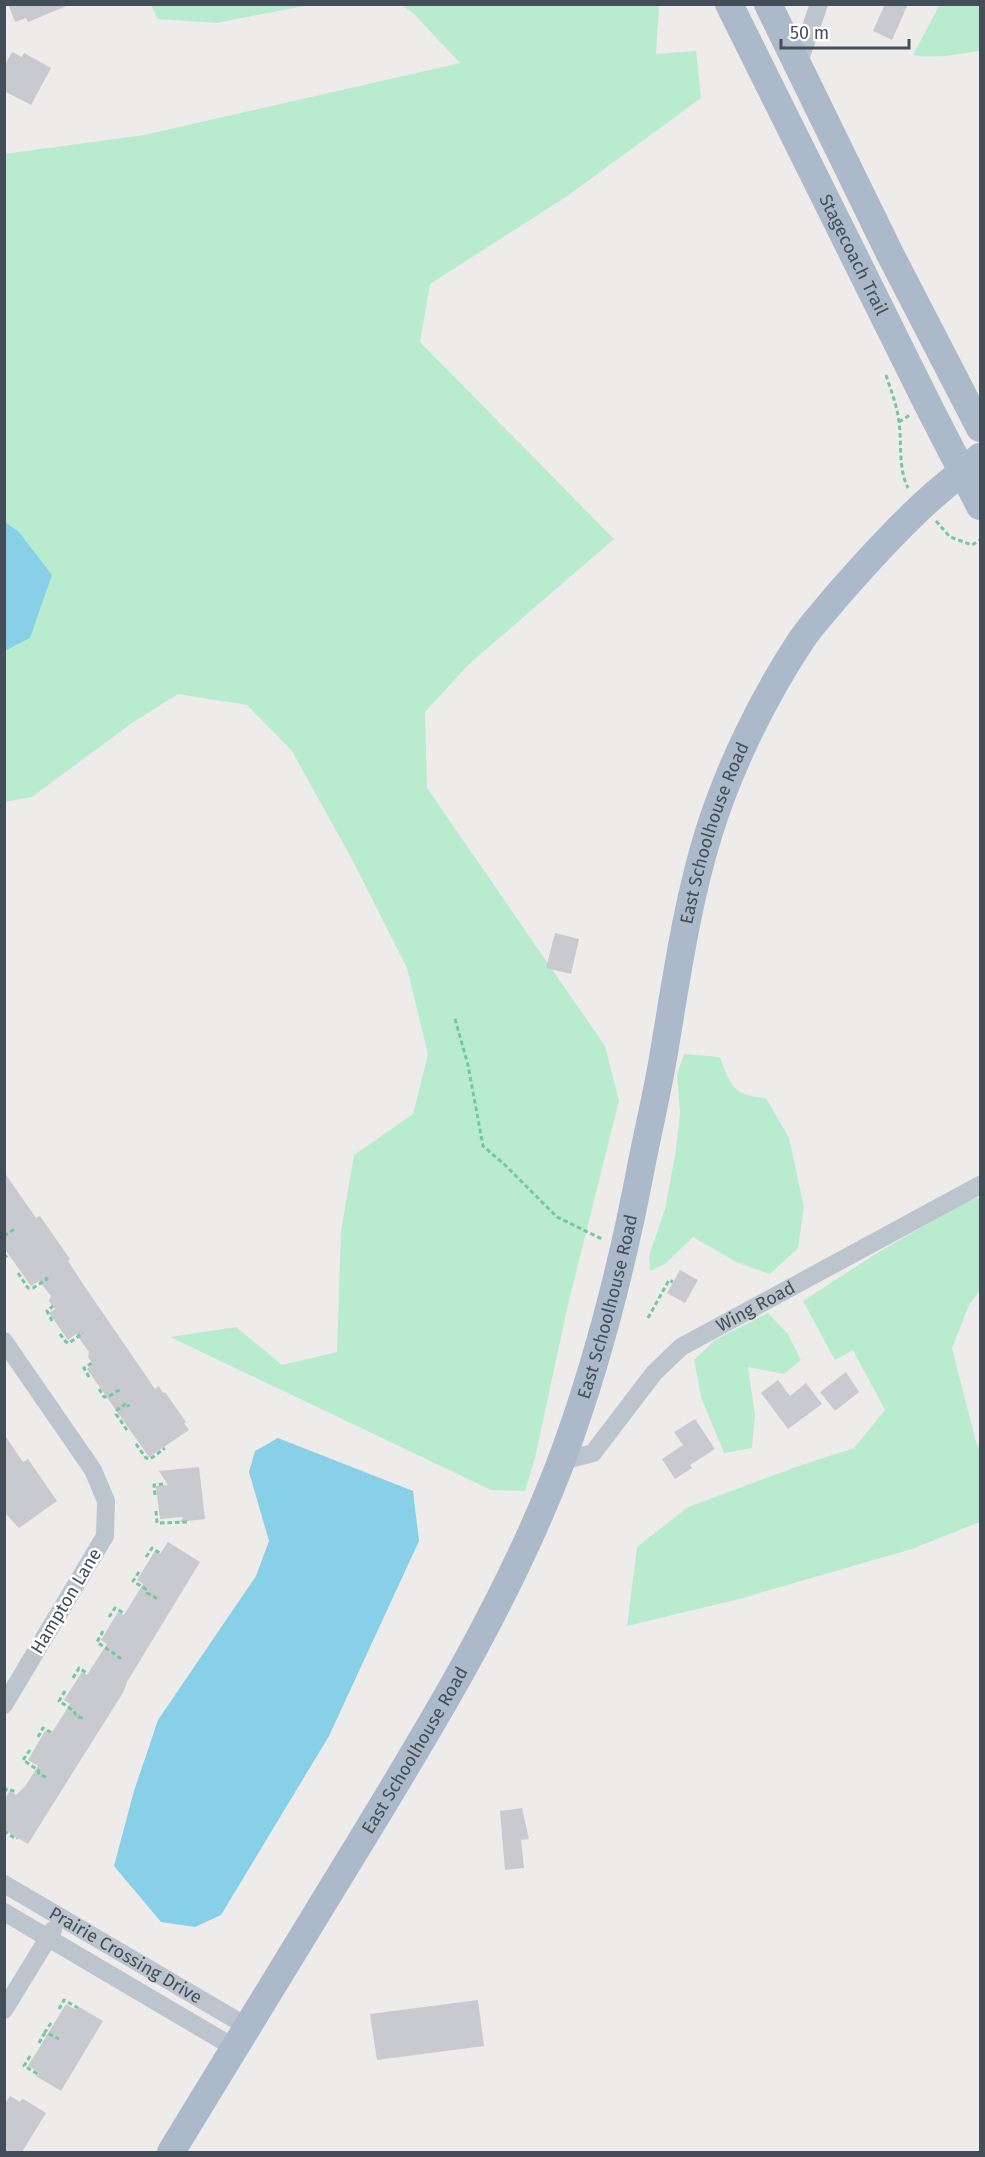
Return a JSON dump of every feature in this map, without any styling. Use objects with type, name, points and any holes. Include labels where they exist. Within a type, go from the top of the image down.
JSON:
[{"type":"main road","name":"Stagecoach Trail","points":[[729,4],[971,464],[981,507]]},
{"type":"main road","name":"Stagecoach Trail","points":[[768,4],[889,252],[981,428]]},
{"type":"main road","name":"East Schoolhouse Road","points":[[171,2152],[398,1781],[481,1638],[562,1461],[587,1388],[624,1251],[663,1060],[678,963],[709,832],[725,789],[768,696],[802,639],[911,504],[971,464]]},
{"type":"street","points":[[798,65],[819,4]]},
{"type":"street","name":"Wing Road","points":[[562,1461],[593,1453],[654,1373],[681,1347],[981,1185]]},
{"type":"street","name":"Hampton Lane","points":[[4,1341],[93,1470],[106,1501],[105,1536],[4,1705]]},
{"type":"street","name":"Prairie Crossing Drive","points":[[4,1884],[60,1918],[241,2037]]},
{"type":"street","name":"Prairie Crossing Drive","points":[[4,1912],[48,1938],[241,2037]]},
{"type":"street","points":[[4,2010],[60,1918]]},
{"type":"path","points":[[898,418],[903,473],[911,504]]},
{"type":"path","points":[[940,526],[950,537],[972,545],[981,540]]},
{"type":"path","points":[[455,1019],[468,1065],[483,1146],[557,1217],[624,1251]]},
{"type":"path","points":[[4,1236],[13,1230],[15,1233]]},
{"type":"path","points":[[4,1254],[8,1260]]},
{"type":"path","points":[[18,1273],[28,1288],[33,1288],[47,1279],[45,1276]]},
{"type":"path","points":[[648,1318],[669,1280],[673,1282]]},
{"type":"path","points":[[51,1321],[47,1311],[53,1306]]},
{"type":"path","points":[[60,1334],[69,1343],[83,1333]]},
{"type":"path","points":[[89,1377],[84,1368],[92,1363]]},
{"type":"path","points":[[99,1389],[104,1397],[108,1397],[122,1388]]},
{"type":"path","points":[[127,1430],[116,1414],[117,1410],[127,1403],[129,1407]]},
{"type":"path","points":[[136,1444],[146,1458],[150,1459],[163,1448]]},
{"type":"path","points":[[155,1495],[154,1485],[163,1484]]},
{"type":"path","points":[[156,1511],[157,1523],[187,1522]]},
{"type":"path","points":[[146,1557],[152,1548],[161,1554]]},
{"type":"path","points":[[139,1572],[133,1581],[147,1590],[147,1593],[157,1597]]},
{"type":"path","points":[[109,1617],[115,1608],[124,1614]]},
{"type":"path","points":[[104,1631],[97,1642],[121,1657]]},
{"type":"path","points":[[73,1678],[79,1668],[88,1674]]},
{"type":"path","points":[[65,1691],[59,1701],[74,1711],[76,1716],[85,1719]]},
{"type":"path","points":[[38,1737],[43,1728],[52,1733]]},
{"type":"path","points":[[30,1750],[23,1761],[48,1778]]},
{"type":"path","points":[[4,1792],[7,1789],[17,1792]]},
{"type":"path","points":[[4,1831],[17,1838]]},
{"type":"path","points":[[59,2009],[64,2000],[78,2008]]},
{"type":"path","points":[[39,2043],[45,2034],[58,2041],[45,2032],[51,2023]]},
{"type":"path","points":[[30,2056],[24,2066],[38,2074]]},
{"type":"green space","points":[[940,4],[980,5],[980,51],[939,56],[913,55]]},
{"type":"green space","points":[[151,5],[309,5],[216,23],[158,19]]},
{"type":"green space","points":[[401,5],[658,5],[656,54],[696,51],[701,98],[566,197],[430,284],[420,342],[614,539],[469,664],[425,712],[427,788],[605,1046],[619,1101],[567,1309],[535,1458],[525,1491],[491,1490],[170,1337],[236,1327],[282,1365],[337,1352],[341,1231],[354,1155],[413,1114],[428,1054],[407,968],[354,863],[292,751],[247,705],[178,694],[132,723],[32,797],[5,802],[5,651],[30,638],[18,531],[5,522],[4,154],[144,135],[460,63],[413,13]]},
{"type":"green space","points":[[684,1054],[720,1057],[734,1087],[746,1095],[766,1098],[789,1138],[804,1207],[798,1248],[770,1274],[736,1262],[693,1237],[665,1264],[650,1271],[649,1256],[665,1209],[676,1150],[680,1112],[677,1074]]},
{"type":"green space","points":[[980,1197],[980,1291],[969,1305],[952,1348],[980,1450],[980,1522],[912,1549],[739,1599],[627,1626],[637,1547],[688,1507],[854,1448],[885,1410],[853,1350],[835,1360],[803,1301],[874,1255],[965,1202]]},
{"type":"green space","points":[[768,1313],[788,1334],[801,1360],[784,1374],[748,1367],[755,1415],[752,1448],[724,1453],[701,1397],[694,1360],[715,1340]]},
{"type":"water","points":[[5,522],[18,531],[52,575],[30,638],[5,651]]},
{"type":"water","points":[[278,1438],[413,1491],[419,1541],[329,1736],[221,1915],[195,1927],[161,1922],[114,1866],[134,1791],[158,1720],[256,1576],[269,1541],[249,1472],[255,1451]]},
{"type":"building","points":[[8,4],[69,5],[28,22],[26,18],[15,22]]},
{"type":"building","points":[[885,4],[908,4],[892,40],[873,31]]},
{"type":"building","points":[[12,52],[22,57],[24,53],[51,68],[31,105],[4,91],[4,66]]},
{"type":"building","points":[[555,933],[579,939],[571,974],[546,968]]},
{"type":"building","points":[[4,1172],[36,1218],[40,1216],[70,1259],[68,1261],[83,1284],[155,1389],[159,1386],[163,1393],[165,1392],[186,1422],[184,1423],[189,1430],[149,1457],[87,1369],[93,1364],[88,1357],[89,1352],[76,1334],[68,1340],[49,1313],[55,1309],[49,1301],[51,1296],[39,1281],[31,1286],[4,1248]]},
{"type":"building","points":[[680,1270],[698,1280],[685,1303],[667,1293]]},
{"type":"building","points":[[846,1372],[859,1392],[835,1411],[820,1392]]},
{"type":"building","points":[[778,1380],[790,1396],[806,1383],[822,1404],[788,1429],[761,1393]]},
{"type":"building","points":[[695,1419],[715,1449],[690,1465],[692,1468],[675,1479],[662,1459],[683,1445],[674,1432]]},
{"type":"building","points":[[4,1434],[23,1462],[28,1459],[57,1501],[19,1528],[4,1512]]},
{"type":"building","points":[[199,1467],[205,1519],[180,1522],[183,1517],[160,1519],[156,1486],[168,1485],[159,1471]]},
{"type":"building","points":[[168,1542],[200,1562],[127,1682],[124,1691],[28,1844],[4,1830],[4,1800],[10,1791],[16,1795],[26,1785],[38,1766],[28,1760],[45,1731],[51,1734],[70,1704],[64,1700],[82,1672],[87,1675],[107,1644],[101,1640],[118,1612],[124,1615],[143,1584],[137,1580],[155,1551],[160,1554]]},
{"type":"building","points":[[522,1808],[529,1839],[521,1840],[524,1868],[505,1870],[500,1811]]},
{"type":"building","points":[[478,2000],[484,2046],[377,2060],[370,2014]]},
{"type":"building","points":[[66,2004],[76,2010],[79,2007],[103,2021],[61,2091],[36,2076],[39,2072],[28,2066]]},
{"type":"building","points":[[10,2096],[20,2102],[22,2099],[25,2100],[46,2113],[22,2152],[4,2152],[4,2105]]}]
